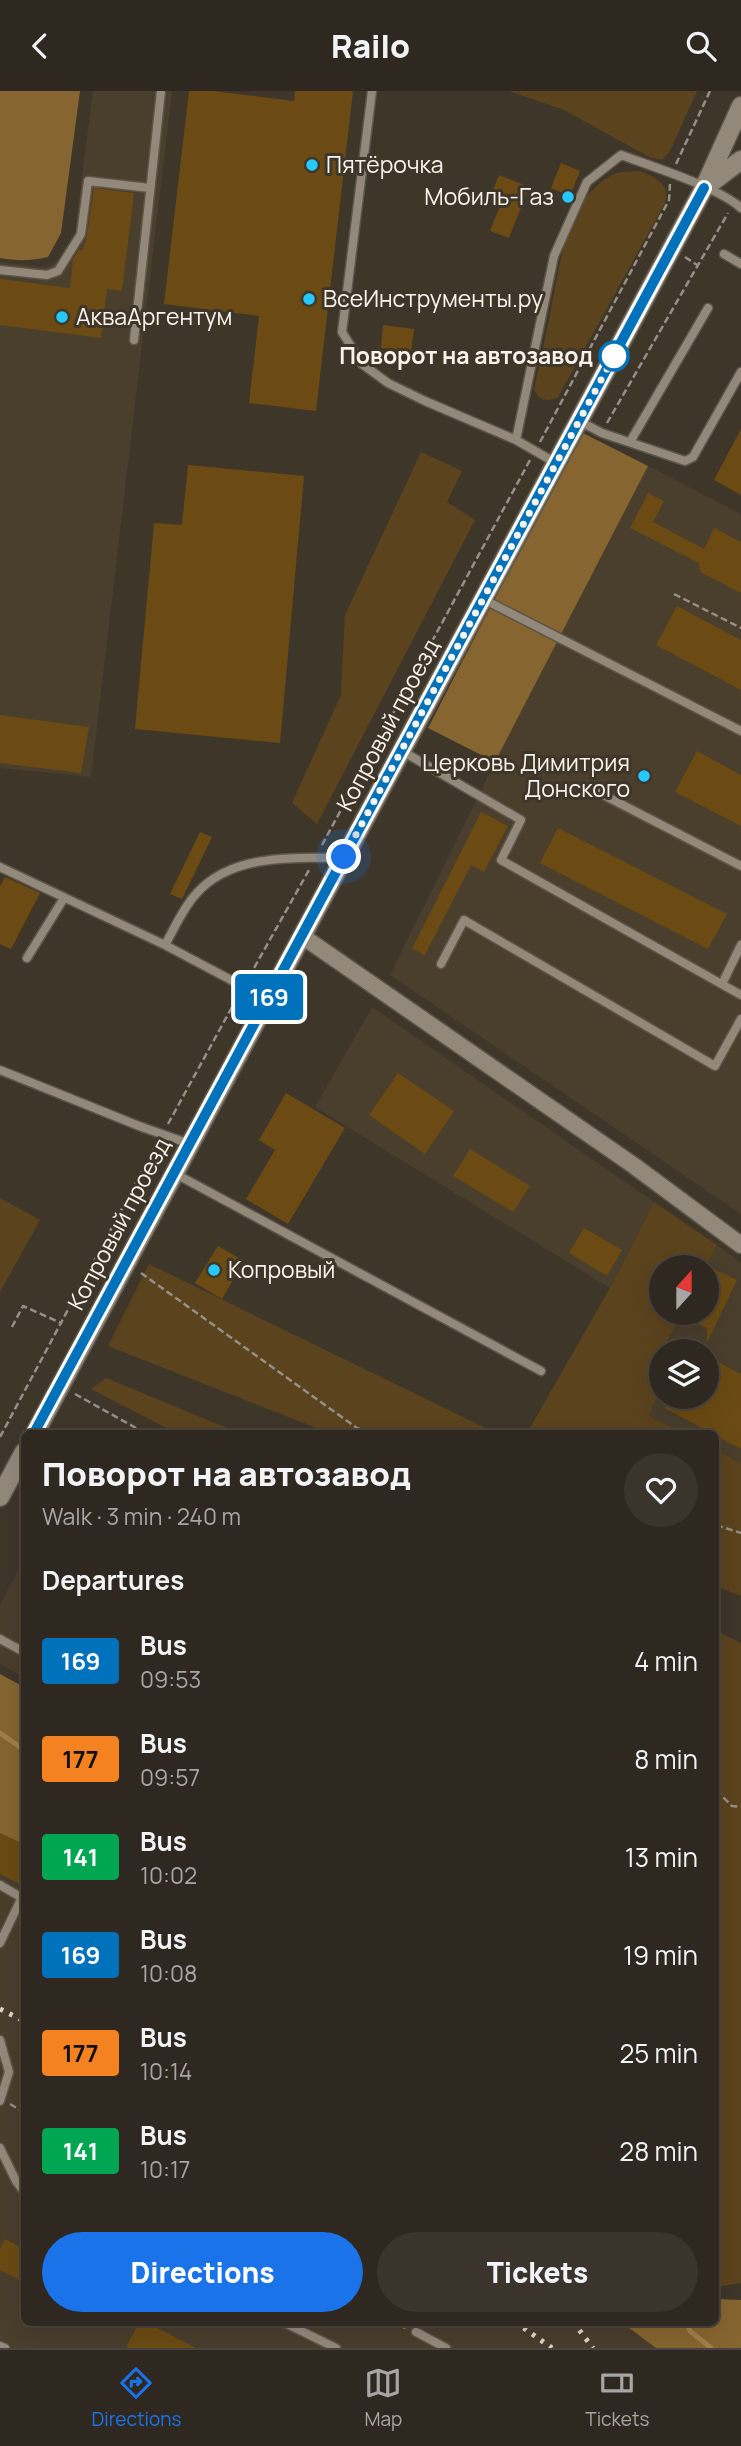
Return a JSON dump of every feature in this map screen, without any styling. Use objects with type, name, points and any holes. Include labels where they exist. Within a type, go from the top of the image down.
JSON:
[{"type":"main road","name":"Копровый проезд","points":[[36,1430],[704,188],[741,106]]},
{"type":"main road","points":[[704,188],[741,160]]},
{"type":"main road","points":[[0,1497],[21,1458]]},
{"type":"street","points":[[302,936],[633,1165],[741,1245]]},
{"type":"lane","points":[[134,340],[161,91]]},
{"type":"lane","points":[[372,91],[342,332],[362,364],[388,383],[516,440],[556,463]]},
{"type":"lane","points":[[516,440],[554,255],[587,182],[621,155],[704,188],[738,205]]},
{"type":"lane","points":[[0,270],[47,275],[58,271],[81,234],[88,181],[150,188]]},
{"type":"lane","points":[[724,254],[741,264]]},
{"type":"lane","points":[[630,442],[709,308]]},
{"type":"lane","points":[[579,421],[602,433],[685,461],[693,457],[741,372]]},
{"type":"lane","points":[[483,599],[741,731]]},
{"type":"lane","points":[[402,751],[521,820],[501,860],[741,995]]},
{"type":"lane","points":[[588,787],[741,866]]},
{"type":"lane","points":[[165,945],[195,894],[218,877],[277,857],[344,857]]},
{"type":"lane","points":[[0,867],[165,945],[268,999]]},
{"type":"lane","points":[[27,958],[64,898]]},
{"type":"lane","points":[[441,964],[464,920],[715,1066],[741,1019]]},
{"type":"lane","points":[[722,984],[741,944]]},
{"type":"lane","points":[[0,1070],[190,1144]]},
{"type":"lane","points":[[174,1174],[541,1371]]},
{"type":"lane","points":[[0,1639],[21,1650]]},
{"type":"lane","points":[[0,1885],[21,1897]]},
{"type":"lane","points":[[0,1943],[21,1902]]},
{"type":"lane","points":[[0,2041],[9,2072],[0,2099]]},
{"type":"lane","points":[[0,2148],[21,2188]]},
{"type":"lane","points":[[291,2326],[336,2348]]},
{"type":"lane","points":[[416,2332],[446,2348]]},
{"type":"lane","points":[[0,2346],[5,2348]]},
{"type":"path","points":[[602,433],[697,265],[738,205]]},
{"type":"path","points":[[0,1437],[650,235]]},
{"type":"path","points":[[674,594],[741,628]]},
{"type":"path","points":[[126,1260],[362,1430]]},
{"type":"path","points":[[12,1327],[23,1306],[61,1323]]},
{"type":"path","points":[[61,1385],[140,1430]]},
{"type":"path","points":[[719,1526],[741,1533]]},
{"type":"path","points":[[719,1793],[732,1806],[741,1807]]},
{"type":"path","points":[[400,2326],[416,2332]]},
{"type":"shaded area","points":[[0,91],[80,91],[61,233],[48,257],[24,260],[0,258]]},
{"type":"shaded area","points":[[93,91],[172,91],[91,777],[0,768],[0,262],[44,267],[53,264],[60,258],[75,233]]},
{"type":"shaded area","points":[[509,91],[697,91],[670,151],[662,160],[651,158],[564,110]]},
{"type":"shaded area","points":[[639,171],[656,178],[664,186],[665,203],[558,397],[544,399],[538,396],[534,389],[569,231],[587,196],[600,182],[617,173]]},
{"type":"shaded area","points":[[581,432],[648,466],[495,762],[428,728]]},
{"type":"shaded area","points":[[421,452],[462,471],[447,502],[475,520],[317,824],[292,803],[341,695],[345,615]]},
{"type":"shaded area","points":[[648,466],[741,514],[741,1214],[390,975],[495,762]]},
{"type":"shaded area","points":[[372,1007],[654,1202],[610,1288],[315,1107]]},
{"type":"shaded area","points":[[0,1198],[40,1220],[0,1292]]},
{"type":"shaded area","points":[[654,1202],[717,1245],[712,1255],[649,1255],[649,1325],[676,1325],[669,1339],[649,1339],[649,1409],[652,1409],[649,1416],[677,1430],[529,1430],[610,1288]]},
{"type":"shaded area","points":[[717,1245],[741,1263],[741,1463],[719,1452],[719,1430],[677,1430],[649,1416],[652,1409],[719,1409],[719,1339],[669,1339],[677,1325],[719,1325],[719,1255],[712,1255]]},
{"type":"shaded area","points":[[149,1264],[490,1430],[321,1430],[108,1346]]},
{"type":"shaded area","points":[[106,1378],[232,1430],[170,1430],[91,1389]]},
{"type":"shaded area","points":[[719,1452],[741,1463],[741,1596],[719,1587]]},
{"type":"shaded area","points":[[21,1564],[21,1675],[0,1664],[0,1605]]},
{"type":"shaded area","points":[[719,1632],[741,1643],[741,2283],[719,2287]]},
{"type":"shaded area","points":[[0,1674],[21,1685],[21,1848],[0,1837]]},
{"type":"shaded area","points":[[0,1837],[21,1848],[21,2326],[626,2326],[656,2348],[0,2348]]},
{"type":"shaded area","points":[[719,2299],[741,2300],[741,2348],[656,2348],[626,2326],[719,2326]]},
{"type":"building","points":[[189,91],[214,91],[294,101],[295,91],[353,91],[316,411],[249,403],[259,316],[164,304]]},
{"type":"building","points":[[561,163],[580,171],[570,196],[551,188]]},
{"type":"building","points":[[499,175],[529,187],[509,238],[490,231],[500,206],[490,198]]},
{"type":"building","points":[[94,188],[134,193],[122,291],[107,289],[101,338],[0,325],[0,279],[70,288],[73,259],[79,250],[83,250],[87,235]]},
{"type":"building","points":[[383,325],[414,329],[411,352],[381,348]]},
{"type":"building","points":[[741,429],[741,495],[714,480]]},
{"type":"building","points":[[188,465],[304,476],[280,743],[135,729],[154,523],[182,525]]},
{"type":"building","points":[[648,493],[664,501],[653,522],[704,549],[714,528],[741,542],[741,593],[700,572],[699,563],[630,528]]},
{"type":"building","points":[[677,606],[741,640],[741,690],[656,645]]},
{"type":"building","points":[[0,715],[89,727],[81,773],[0,763]]},
{"type":"building","points":[[697,751],[741,775],[741,826],[675,792]]},
{"type":"building","points":[[481,812],[508,826],[484,872],[471,865],[425,955],[412,949]]},
{"type":"building","points":[[558,828],[727,914],[708,949],[540,863]]},
{"type":"building","points":[[200,832],[212,837],[182,899],[170,894]]},
{"type":"building","points":[[5,877],[40,893],[11,949],[0,944],[0,886]]},
{"type":"building","points":[[398,1073],[454,1111],[425,1154],[369,1115]]},
{"type":"building","points":[[286,1093],[345,1128],[288,1224],[246,1199],[275,1150],[259,1140]]},
{"type":"building","points":[[470,1149],[530,1186],[513,1212],[453,1176]]},
{"type":"building","points":[[584,1228],[622,1250],[607,1276],[569,1253]]},
{"type":"building","name":"Копровый","points":[[218,1246],[244,1261],[222,1299],[195,1283]]},
{"type":"building","points":[[719,1272],[737,1280],[719,1318]]},
{"type":"building","points":[[700,1325],[716,1325],[709,1339],[707,1339],[707,1328]]},
{"type":"building","points":[[719,1362],[741,1374],[741,1449],[719,1438],[719,1430],[705,1430],[667,1409],[719,1409]]},
{"type":"building","points":[[0,1833],[21,1843],[21,1884],[0,1874]]},
{"type":"building","points":[[5,2239],[21,2247],[21,2280],[0,2270],[0,2249]]},
{"type":"building","points":[[137,2326],[154,2326],[196,2348],[126,2348]]},
{"type":"waterway","points":[[0,1733],[21,1748]]},
{"type":"waterway","points":[[688,2326],[690,2331],[711,2348]]},
{"type":"railway","points":[[0,2009],[21,2020]]},
{"type":"railway","points":[[521,2326],[552,2348]]},
{"type":"railway","points":[[576,2326],[593,2348]]},
{"type":"bus line","name":"169","points":[[36,1430],[704,188]]},
{"type":"place","name":"Пятёрочка","points":[[312,165]]},
{"type":"place","name":"Мобиль-Газ","points":[[568,197]]},
{"type":"place","name":"ВсеИнструменты.ру","points":[[309,299]]},
{"type":"place","name":"АкваАргентум","points":[[62,317]]},
{"type":"place","name":"Поворот на автозавод","points":[[614,356]]},
{"type":"place","name":"Церковь Димитрия Донского","points":[[644,776]]},
{"type":"place","name":"Копровый","points":[[214,1270]]},
{"type":"route","points":[[344,857],[614,356]]}]
